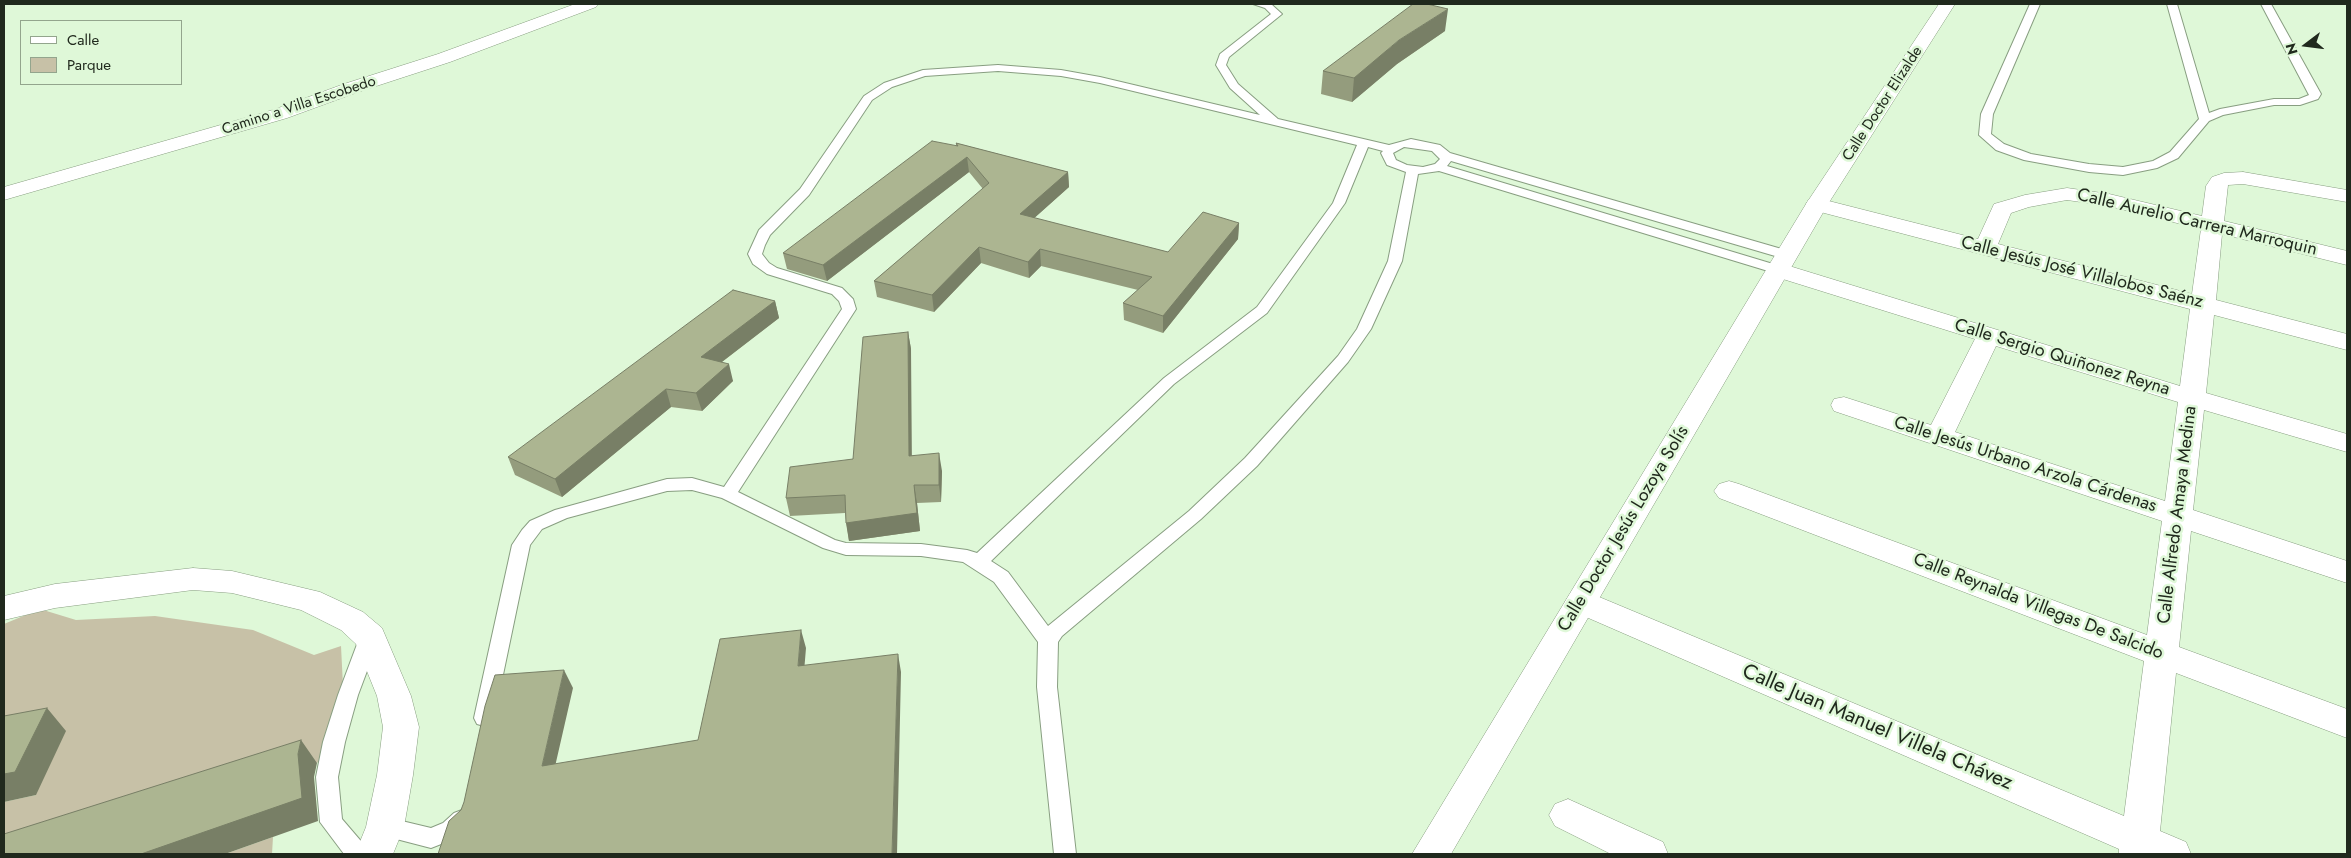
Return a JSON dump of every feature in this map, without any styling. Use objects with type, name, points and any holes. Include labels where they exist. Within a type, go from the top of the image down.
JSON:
[{"type":"street","name":"Camino a Villa Escobedo","points":[[4,194],[280,114],[351,88],[463,52],[590,4]]},
{"type":"street","name":"Calle Doctor Elizalde","points":[[1817,204],[1948,4]]},
{"type":"street","name":"Calle Alfredo Amaya Medina","points":[[2139,848],[2219,181],[2243,178],[2347,196]]},
{"type":"street","name":"Calle Aurelio Carrera Marroquin","points":[[1985,249],[2002,209],[2025,201],[2067,194],[2103,199],[2347,258]]},
{"type":"street","name":"Calle Jesús José Villalobos Saénz","points":[[1817,204],[2347,342]]},
{"type":"street","name":"Calle Doctor Jesús Lozoya Solís","points":[[1431,854],[1817,204]]},
{"type":"street","name":"Calle Sergio Quiñonez Reyna","points":[[1783,262],[1989,335],[2192,398],[2347,443]]},
{"type":"street","points":[[1940,437],[1989,335]]},
{"type":"street","name":"Calle Jesús Urbano Arzola Cárdenas","points":[[1844,405],[2347,572]]},
{"type":"street","name":"Calle Reynalda Villegas De Salcido","points":[[1728,491],[2347,724]]},
{"type":"street","points":[[4,608],[55,596],[193,578],[232,582],[309,600],[352,621],[370,637],[394,696],[401,727],[395,774],[380,840]]},
{"type":"street","name":"Calle Juan Manuel Villela Chávez","points":[[1581,602],[2139,848],[2172,854]]},
{"type":"street","points":[[1568,815],[1649,854]]},
{"type":"lane","points":[[1258,4],[1268,6],[1277,14],[1224,56],[1221,65],[1234,86],[1276,122]]},
{"type":"lane","points":[[2035,4],[1987,114],[1986,135],[1992,143],[2012,152],[2049,162],[2110,170],[2139,169],[2157,164],[2174,155],[2205,119],[2227,110],[2274,102],[2300,102],[2314,97],[2315,94],[2266,4]]},
{"type":"lane","points":[[2172,4],[2205,119]]},
{"type":"lane","points":[[728,494],[849,309],[846,299],[837,291],[772,271],[764,266],[758,261],[755,254],[758,245],[764,233],[805,192],[868,98],[878,90],[897,81],[923,73],[978,68],[1022,70],[1100,80],[1390,150],[1402,144],[1420,144],[1436,148],[1442,162]]},
{"type":"lane","points":[[979,562],[1169,381],[1262,310],[1339,202],[1364,143]]},
{"type":"lane","points":[[1390,150],[1388,158],[1391,162],[1413,170],[1442,162],[1783,262]]},
{"type":"lane","points":[[1065,854],[1047,687],[1048,641],[1056,631],[1195,515],[1251,462],[1343,359],[1364,329],[1395,260],[1413,170]]},
{"type":"lane","points":[[481,732],[521,545],[536,525],[562,514],[667,485],[692,484],[728,494],[829,544],[846,549],[921,550],[967,556],[1001,577],[1048,641]]},
{"type":"lane","points":[[358,854],[331,822],[327,777],[334,742],[348,695],[370,637]]},
{"type":"lane","points":[[380,840],[431,838],[451,830],[462,820],[466,800]]},
{"type":"green space","points":[[40,609],[76,620],[155,616],[253,630],[314,655],[341,646],[343,686],[319,762],[34,854],[4,854],[4,802],[36,795],[4,744],[4,624]]},
{"type":"green space","points":[[273,837],[272,854],[225,854]]},
{"type":"building","points":[[1413,4],[1427,4],[1448,9],[1399,40],[1354,78],[1323,71]]},
{"type":"building","points":[[932,141],[958,146],[956,143],[1068,172],[1020,214],[1168,252],[1203,212],[1239,223],[1163,316],[1123,303],[1152,277],[1040,249],[1028,262],[979,247],[932,295],[874,281],[989,183],[967,157],[823,265],[783,253]]},
{"type":"building","points":[[733,290],[775,301],[701,357],[729,364],[696,393],[666,389],[555,479],[508,457]]},
{"type":"building","points":[[908,332],[909,456],[939,453],[939,485],[914,485],[917,513],[846,523],[845,495],[786,498],[790,467],[853,459],[863,337]]},
{"type":"building","points":[[801,630],[798,666],[898,654],[892,854],[438,854],[449,821],[461,810],[464,802],[485,706],[495,675],[564,670],[542,766],[698,740],[720,639]]},
{"type":"building","points":[[47,708],[15,772],[4,774],[4,716]]},
{"type":"building","points":[[301,740],[298,754],[302,798],[141,854],[4,854],[4,834]]}]
